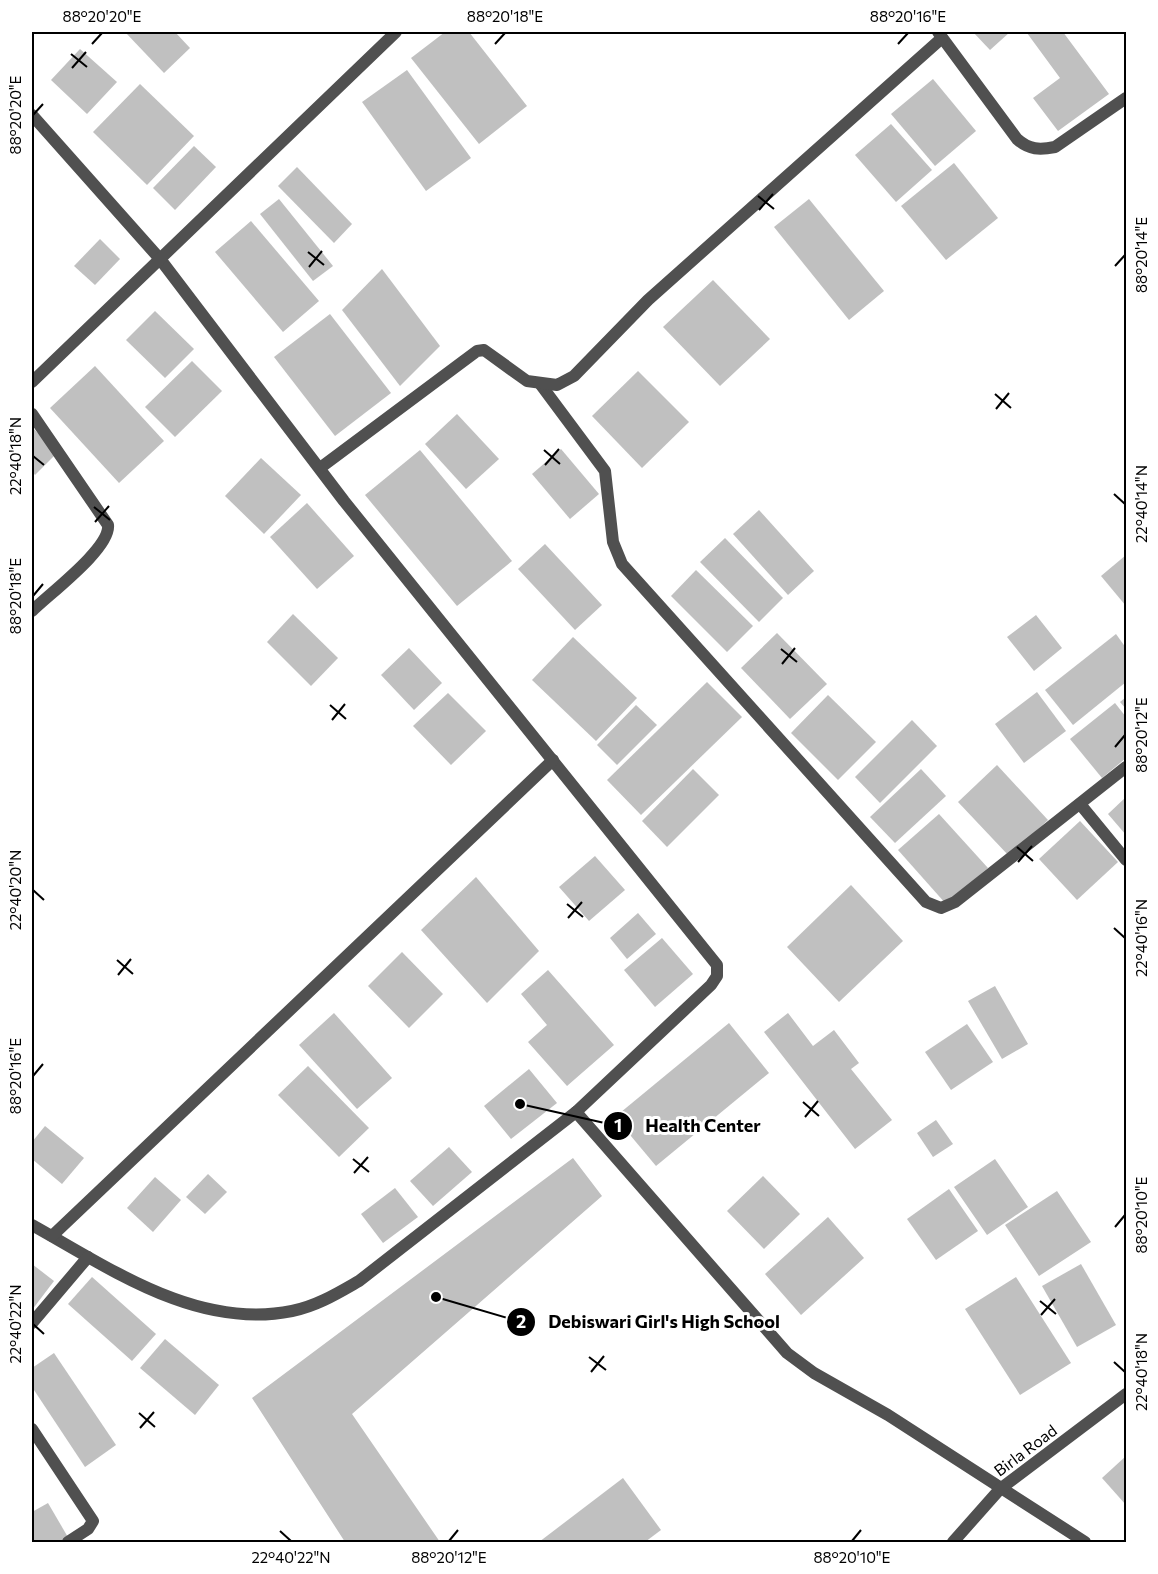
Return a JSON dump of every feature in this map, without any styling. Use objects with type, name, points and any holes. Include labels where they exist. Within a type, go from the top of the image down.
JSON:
[{"type":"street","points":[[32,382],[396,32]]},
{"type":"street","points":[[320,468],[477,351],[484,350],[527,381],[557,385],[574,376],[648,300],[940,34],[1017,139],[1031,148],[1041,150],[1055,147],[1126,98]]},
{"type":"street","points":[[32,115],[160,259],[320,468],[717,966],[717,976],[711,985],[576,1112],[359,1281],[327,1300],[293,1311],[252,1315],[214,1312],[136,1282],[32,1225]]},
{"type":"street","points":[[541,384],[605,471],[613,542],[622,564],[926,902],[940,908],[954,902],[1126,767]]},
{"type":"street","points":[[32,414],[108,525],[109,531],[96,551],[32,611]]},
{"type":"street","points":[[52,1236],[553,760]]},
{"type":"street","points":[[1080,804],[1126,860]]},
{"type":"street","points":[[576,1112],[787,1353],[1085,1542]]},
{"type":"street","points":[[32,1323],[88,1257]]},
{"type":"street","name":"Birla Road","points":[[953,1542],[1000,1489],[1126,1394]]},
{"type":"street","points":[[32,1429],[93,1521],[88,1529],[68,1542]]},
{"type":"building","points":[[125,32],[175,32],[190,48],[164,73]]},
{"type":"building","points":[[445,32],[469,32],[527,106],[479,144],[411,58]]},
{"type":"building","points":[[973,32],[1010,32],[990,50]]},
{"type":"building","points":[[1063,32],[1109,94],[1058,131],[1033,98],[1060,78],[1027,33]]},
{"type":"building","points":[[80,49],[117,82],[87,114],[51,80]]},
{"type":"building","points":[[407,70],[471,158],[426,191],[362,102]]},
{"type":"building","points":[[933,79],[976,131],[935,166],[891,114]]},
{"type":"building","points":[[140,84],[194,136],[147,185],[93,132]]},
{"type":"building","points":[[891,124],[932,170],[896,202],[855,155]]},
{"type":"building","points":[[194,146],[216,167],[175,210],[153,188]]},
{"type":"building","points":[[954,163],[998,218],[946,260],[901,206]]},
{"type":"building","points":[[297,167],[352,224],[334,243],[278,186]]},
{"type":"building","points":[[279,199],[333,266],[313,281],[260,214]]},
{"type":"building","points":[[809,199],[884,291],[849,320],[774,227]]},
{"type":"building","points":[[251,221],[319,301],[283,332],[215,252]]},
{"type":"building","points":[[100,239],[120,259],[95,285],[74,266]]},
{"type":"building","points":[[382,269],[440,346],[400,386],[342,310]]},
{"type":"building","points":[[713,280],[770,339],[720,386],[663,327]]},
{"type":"building","points":[[155,311],[194,349],[165,378],[126,340]]},
{"type":"building","points":[[330,314],[391,393],[335,436],[274,357]]},
{"type":"building","points":[[192,361],[222,391],[175,437],[145,407]]},
{"type":"building","points":[[95,366],[164,441],[119,483],[50,408]]},
{"type":"building","points":[[638,371],[689,422],[642,468],[592,416]]},
{"type":"building","points":[[457,414],[499,459],[466,489],[425,444]]},
{"type":"building","points":[[32,427],[57,453],[35,475],[32,471]]},
{"type":"building","points":[[561,449],[599,494],[570,519],[532,474]]},
{"type":"building","points":[[420,450],[512,561],[457,606],[365,495]]},
{"type":"building","points":[[261,458],[301,495],[264,534],[225,496]]},
{"type":"building","points":[[307,503],[354,556],[317,589],[270,537]]},
{"type":"building","points":[[759,510],[814,571],[788,595],[733,534]]},
{"type":"building","points":[[725,538],[783,598],[759,622],[700,562]]},
{"type":"building","points":[[545,544],[602,605],[575,630],[518,569]]},
{"type":"building","points":[[1126,555],[1126,606],[1101,576]]},
{"type":"building","points":[[696,570],[753,626],[727,652],[671,596]]},
{"type":"building","points":[[293,614],[338,658],[311,686],[267,642]]},
{"type":"building","points":[[1036,615],[1062,648],[1034,671],[1007,637]]},
{"type":"building","points":[[777,633],[827,684],[790,719],[741,668]]},
{"type":"building","points":[[1116,634],[1126,648],[1126,682],[1073,725],[1045,690]]},
{"type":"building","points":[[573,637],[637,698],[596,741],[532,680]]},
{"type":"building","points":[[409,648],[442,683],[414,710],[381,675]]},
{"type":"building","points":[[707,682],[742,717],[641,815],[607,780]]},
{"type":"building","points":[[1037,692],[1066,731],[1024,763],[995,724]]},
{"type":"building","points":[[448,693],[486,731],[451,765],[413,726]]},
{"type":"building","points":[[828,695],[876,742],[838,780],[791,733]]},
{"type":"building","points":[[1126,697],[1126,709],[1120,702]]},
{"type":"building","points":[[1115,703],[1126,717],[1126,758],[1102,778],[1070,739]]},
{"type":"building","points":[[636,705],[657,725],[617,765],[597,745]]},
{"type":"building","points":[[912,720],[937,746],[880,803],[855,777]]},
{"type":"building","points":[[997,765],[1048,820],[1009,856],[958,802]]},
{"type":"building","points":[[693,769],[719,795],[667,847],[642,821]]},
{"type":"building","points":[[921,769],[946,796],[895,843],[870,817]]},
{"type":"building","points":[[1126,797],[1126,835],[1108,814]]},
{"type":"building","points":[[939,814],[988,868],[946,904],[898,850]]},
{"type":"building","points":[[1080,821],[1118,862],[1077,900],[1039,859]]},
{"type":"building","points":[[595,856],[625,890],[589,921],[559,887]]},
{"type":"building","points":[[476,877],[539,951],[487,1003],[421,930]]},
{"type":"building","points":[[851,885],[903,941],[839,1002],[787,947]]},
{"type":"building","points":[[638,913],[656,934],[627,959],[610,938]]},
{"type":"building","points":[[662,938],[693,974],[655,1007],[624,970]]},
{"type":"building","points":[[402,952],[443,994],[409,1028],[368,986]]},
{"type":"building","points":[[548,970],[614,1045],[567,1086],[528,1042],[547,1025],[521,994]]},
{"type":"building","points":[[995,986],[1028,1044],[1002,1059],[968,1001]]},
{"type":"building","points":[[334,1013],[392,1078],[357,1109],[299,1045]]},
{"type":"building","points":[[788,1013],[813,1046],[834,1030],[859,1063],[851,1069],[892,1120],[855,1149],[764,1032]]},
{"type":"building","points":[[729,1023],[769,1073],[656,1166],[615,1117]]},
{"type":"building","points":[[967,1024],[993,1062],[951,1090],[925,1052]]},
{"type":"building","points":[[308,1066],[369,1128],[339,1157],[278,1095]]},
{"type":"building","points":[[529,1069],[557,1103],[511,1139],[484,1106]]},
{"type":"building","points":[[936,1120],[953,1144],[933,1157],[917,1133]]},
{"type":"building","points":[[45,1126],[84,1158],[62,1184],[32,1159],[32,1142]]},
{"type":"building","points":[[449,1147],[472,1172],[433,1206],[410,1181]]},
{"type":"building","points":[[573,1158],[602,1196],[352,1414],[440,1542],[345,1542],[252,1398]]},
{"type":"building","points":[[995,1159],[1028,1207],[987,1235],[954,1187]]},
{"type":"building","points":[[208,1174],[227,1192],[205,1214],[186,1197]]},
{"type":"building","points":[[763,1176],[800,1214],[764,1249],[727,1211]]},
{"type":"building","points":[[155,1177],[181,1200],[153,1232],[127,1208]]},
{"type":"building","points":[[395,1188],[418,1217],[383,1243],[361,1214]]},
{"type":"building","points":[[949,1189],[978,1231],[936,1260],[907,1219]]},
{"type":"building","points":[[1057,1191],[1091,1242],[1039,1276],[1005,1225]]},
{"type":"building","points":[[828,1217],[864,1258],[801,1315],[765,1274]]},
{"type":"building","points":[[32,1264],[54,1281],[32,1310]]},
{"type":"building","points":[[1081,1264],[1116,1325],[1077,1347],[1042,1286]]},
{"type":"building","points":[[92,1277],[156,1334],[132,1361],[68,1304]]},
{"type":"building","points":[[1016,1277],[1071,1363],[1020,1395],[965,1309]]},
{"type":"building","points":[[165,1339],[219,1385],[195,1415],[140,1368]]},
{"type":"building","points":[[54,1353],[116,1445],[85,1467],[32,1387],[32,1368]]},
{"type":"building","points":[[1126,1456],[1126,1505],[1102,1478]]},
{"type":"building","points":[[623,1478],[661,1530],[645,1542],[539,1542]]},
{"type":"building","points":[[48,1503],[69,1539],[63,1542],[32,1542],[32,1512]]},
{"type":"place","name":"Health Center","points":[[520,1104]]},
{"type":"place","name":"Debiswari Girl's High School","points":[[436,1297]]}]
